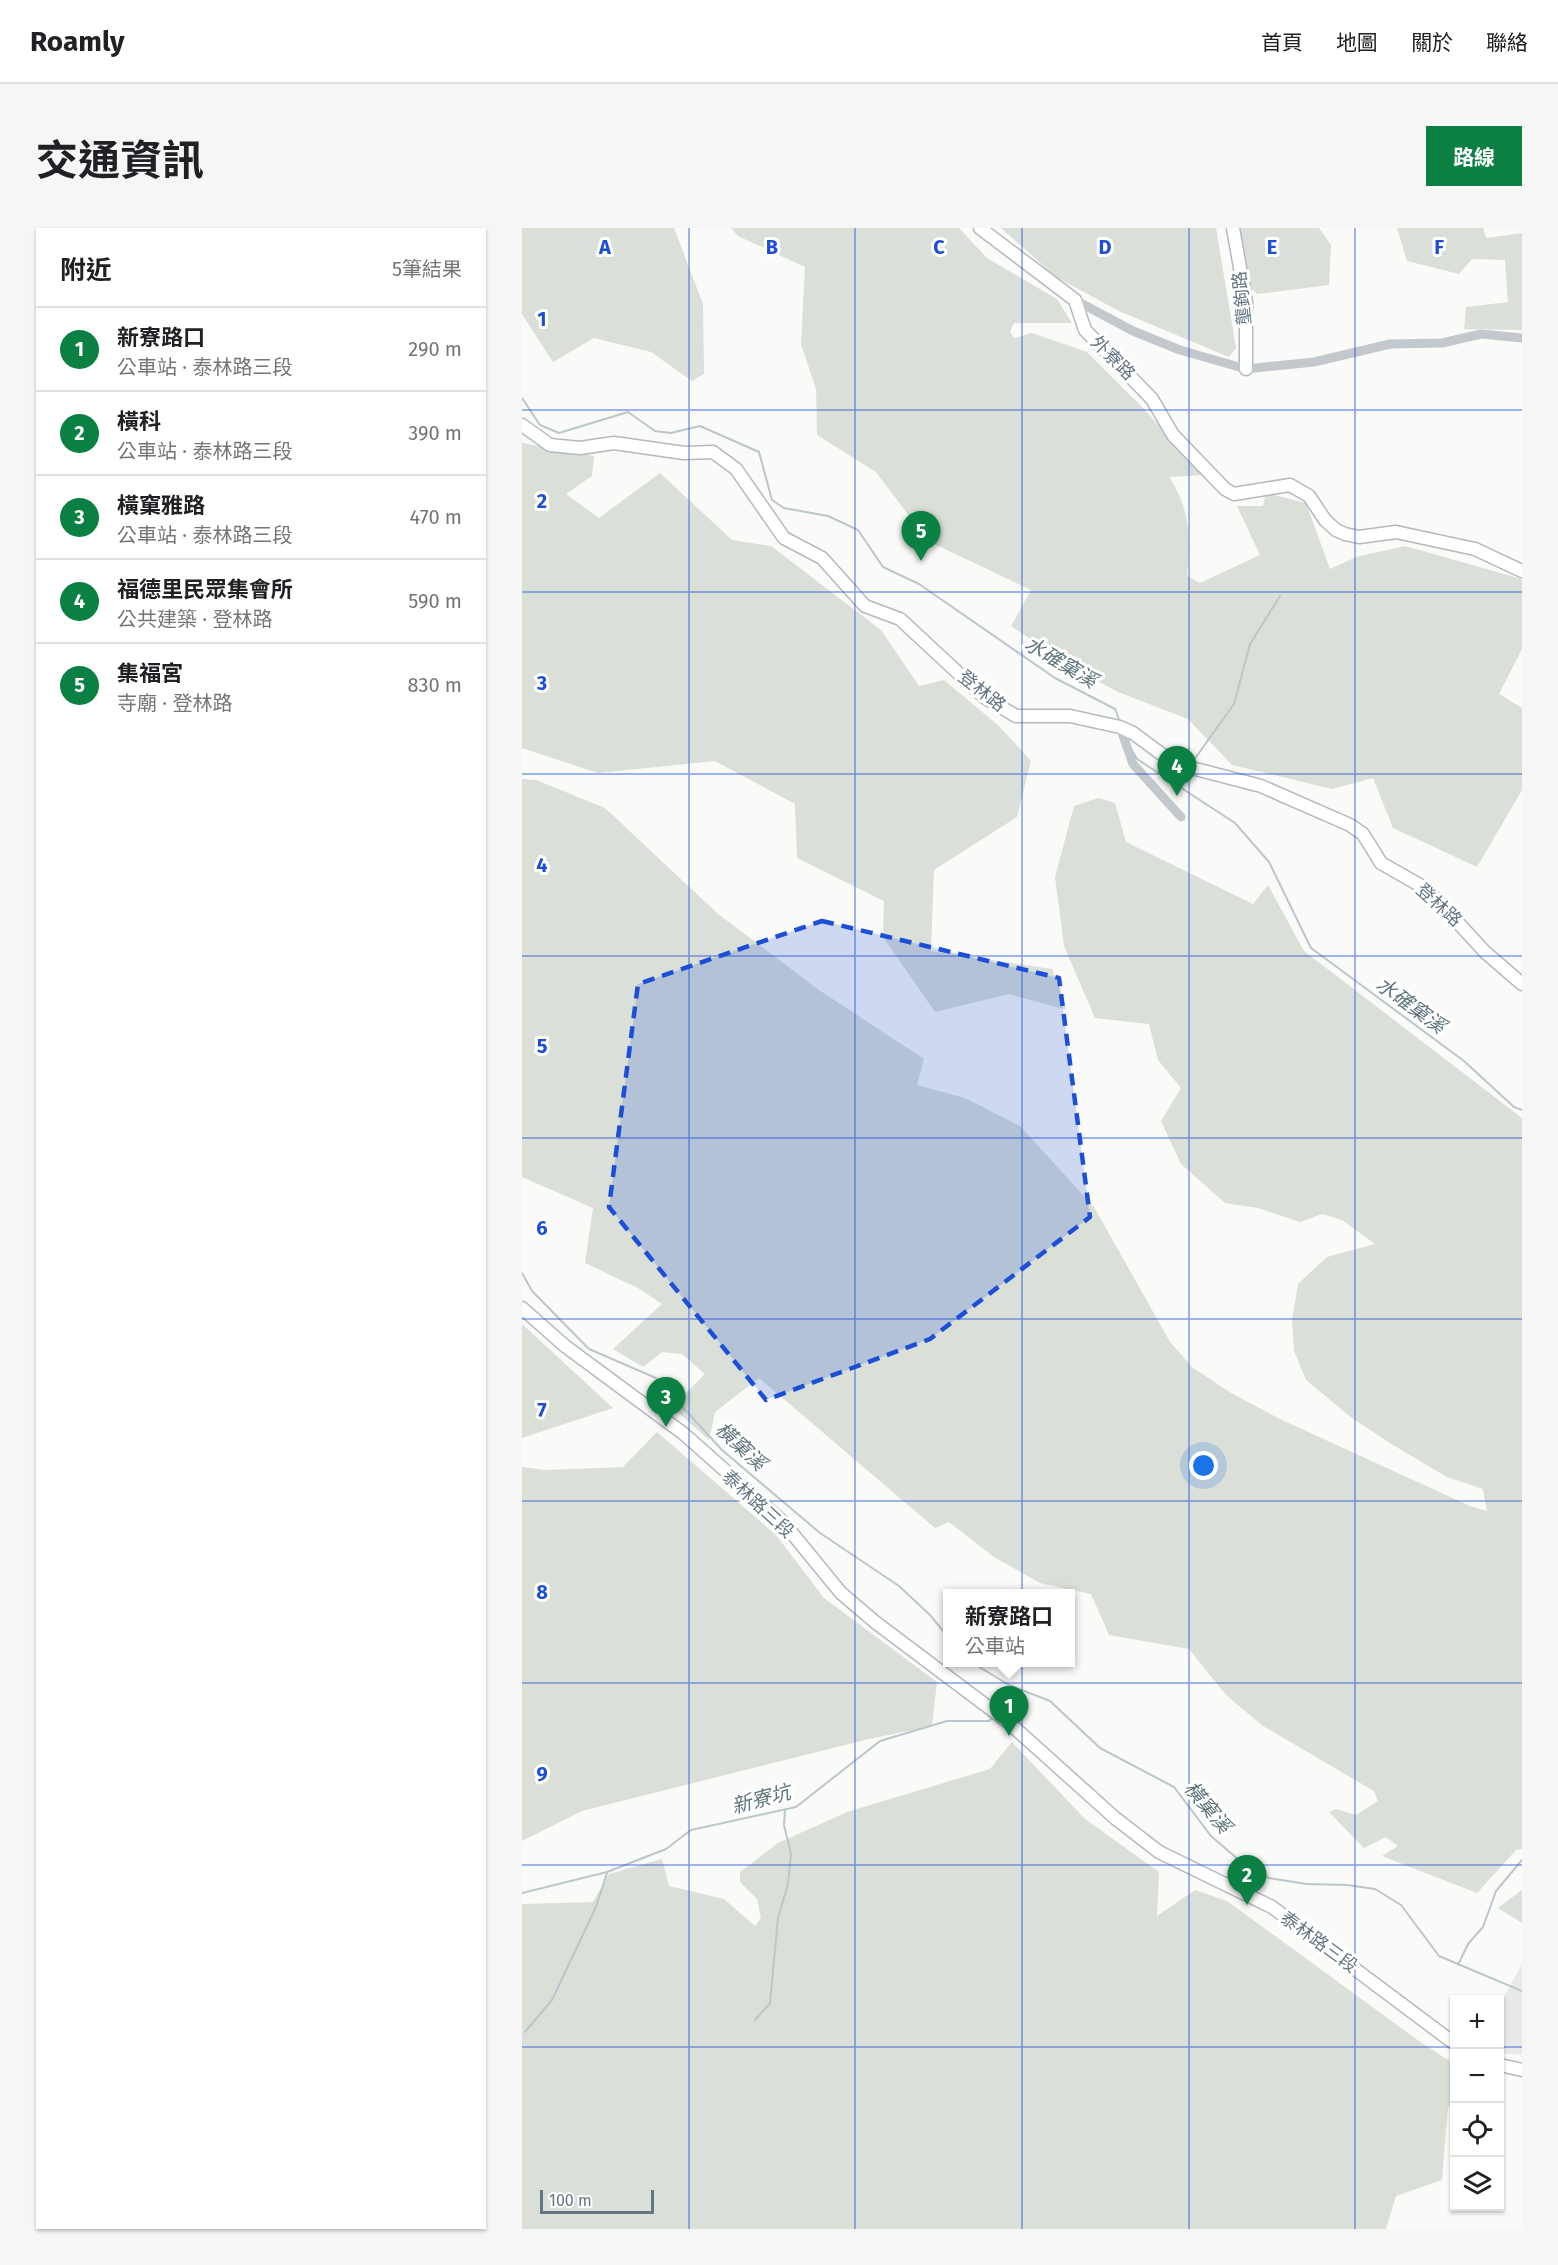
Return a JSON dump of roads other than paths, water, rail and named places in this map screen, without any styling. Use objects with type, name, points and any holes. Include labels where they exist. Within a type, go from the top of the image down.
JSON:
[{"type":"street","points":[[980,228],[1075,300]]},
{"type":"street","name":"壟鉤路","points":[[1233,228],[1246,302],[1246,369]]},
{"type":"street","name":"外寮路","points":[[1075,300],[1133,332],[1180,350],[1246,369],[1314,362],[1390,344],[1442,343],[1481,334],[1522,338]]},
{"type":"street","name":"外寮路","points":[[1075,300],[1089,336],[1152,399],[1173,435],[1225,489],[1234,494],[1290,485],[1309,496],[1325,520],[1336,530],[1346,534],[1359,537],[1396,532],[1475,549],[1522,571]]},
{"type":"street","name":"登林路","points":[[522,425],[550,445],[580,448],[614,443],[684,453],[713,453],[736,469],[784,538],[822,558],[865,606],[900,619],[984,697],[1016,716],[1070,716],[1124,729],[1160,753],[1184,765],[1261,786],[1350,825],[1363,834],[1381,863],[1423,887],[1485,952],[1522,984]]},
{"type":"street","points":[[1124,729],[1133,764],[1181,817]]},
{"type":"street","name":"泰林路三段","points":[[522,1308],[565,1346],[684,1434],[782,1521],[841,1593],[875,1622],[989,1706],[1115,1818],[1159,1852],[1272,1907],[1450,2040]]},
{"type":"street","points":[[1504,2066],[1522,2070]]},
{"type":"waterway","name":"水確窠溪","points":[[522,398],[540,425],[559,433],[628,412],[655,431],[671,433],[700,426],[759,452],[772,500],[784,508],[828,516],[858,530],[883,567],[919,584],[1055,678],[1115,709],[1120,722]]},
{"type":"waterway","points":[[1191,764],[1234,704],[1250,644],[1280,596]]},
{"type":"waterway","name":"水確窠溪","points":[[1133,752],[1137,759],[1235,823],[1269,862],[1311,948],[1464,1061],[1514,1107],[1522,1110]]},
{"type":"waterway","points":[[1178,784],[1186,771]]},
{"type":"waterway","name":"橫窠溪","points":[[522,1273],[532,1291],[589,1349],[656,1378],[722,1450],[820,1533],[899,1586],[930,1615],[943,1631]]},
{"type":"waterway","name":"橫窠溪","points":[[979,1667],[1009,1685],[1050,1701],[1100,1748],[1174,1787],[1211,1836],[1246,1866],[1269,1878],[1307,1884],[1347,1885],[1375,1889],[1401,1905],[1439,1956],[1522,1991]]},
{"type":"waterway","name":"新寮坑","points":[[1001,1711],[1022,1690]]},
{"type":"waterway","name":"新寮坑","points":[[522,1893],[607,1872],[666,1849],[691,1830],[796,1807],[880,1741],[947,1721],[989,1721],[995,1716]]},
{"type":"waterway","points":[[755,2020],[770,2003],[778,1918],[788,1884],[791,1854],[784,1825],[785,1810]]},
{"type":"waterway","points":[[1458,1965],[1468,1944],[1483,1927],[1496,1891],[1522,1860]]},
{"type":"waterway","points":[[525,2032],[552,2000],[596,1907],[607,1873]]},
{"type":"place","name":"集福宮","points":[[921,561]]},
{"type":"place","name":"福德里民眾集會所","points":[[1177,796]]},
{"type":"place","name":"橫窠雅路","points":[[666,1427]]},
{"type":"place","name":"新寮路口","points":[[1009,1736]]},
{"type":"place","name":"橫科","points":[[1247,1905]]}]
